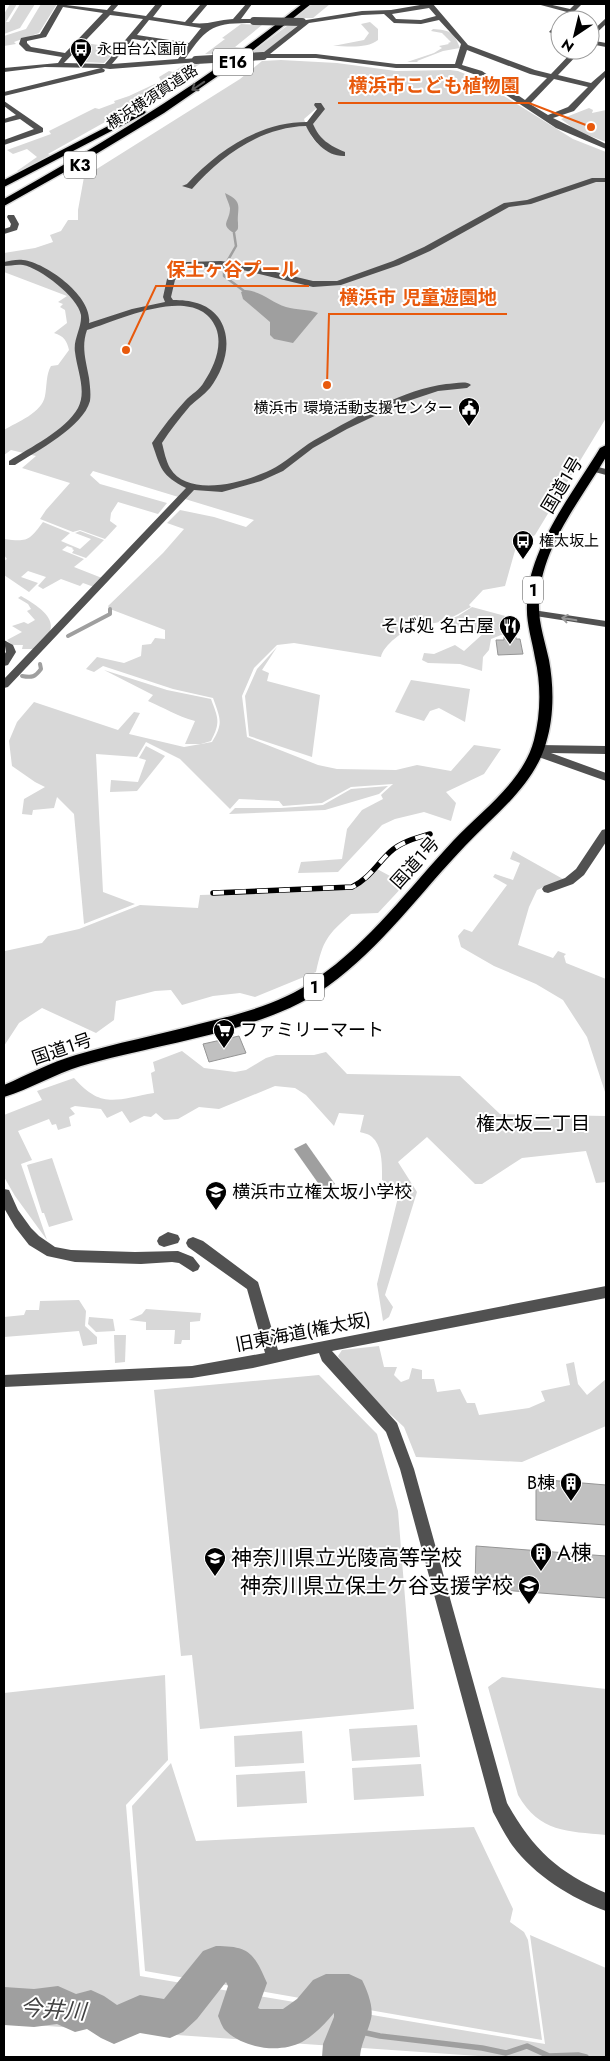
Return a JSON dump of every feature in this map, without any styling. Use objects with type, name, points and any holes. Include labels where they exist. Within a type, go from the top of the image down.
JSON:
[{"type":"highway","name":"横浜横須賀道路","points":[[4,192],[144,110],[243,44],[293,4]]},
{"type":"highway","name":"横浜横須賀道路","points":[[4,203],[154,115],[256,45],[307,4]]},
{"type":"highway","points":[[4,184],[144,110]]},
{"type":"highway","name":"K3","points":[[7,214],[154,115]]},
{"type":"highway","name":"国道1号","points":[[4,1091],[76,1061],[240,1020],[288,1002],[320,984],[341,969],[370,940],[514,786],[537,750],[547,706],[542,661],[533,613],[534,583],[550,542],[600,470],[606,448]]},
{"type":"street","points":[[67,56],[28,49],[23,44],[24,40],[43,35],[61,4],[206,27]]},
{"type":"street","points":[[57,65],[116,4]]},
{"type":"street","points":[[110,67],[108,63],[160,4]]},
{"type":"street","points":[[187,24],[205,4]]},
{"type":"street","points":[[235,21],[249,4]]},
{"type":"street","points":[[540,4],[567,10]]},
{"type":"street","points":[[180,61],[190,45],[206,27],[216,22],[304,22],[355,11],[386,12],[430,5],[465,44],[458,66]]},
{"type":"street","points":[[386,12],[394,21],[421,22],[440,17]]},
{"type":"street","points":[[263,56],[304,22]]},
{"type":"street","points":[[131,36],[190,45]]},
{"type":"street","points":[[464,47],[472,48],[533,72],[594,86]]},
{"type":"street","points":[[4,70],[57,65],[110,67],[263,56],[316,56],[396,66],[458,66],[479,73],[578,137],[606,148]]},
{"type":"street","points":[[526,104],[568,60]]},
{"type":"street","points":[[4,94],[110,67]]},
{"type":"street","points":[[547,118],[571,108],[606,72]]},
{"type":"street","points":[[4,103],[40,130],[4,143]]},
{"type":"street","points":[[309,124],[320,109],[318,105]]},
{"type":"street","points":[[4,121],[20,116]]},
{"type":"street","points":[[186,186],[190,187],[200,174],[227,154],[265,131],[284,125],[309,124]]},
{"type":"street","points":[[309,124],[321,146],[342,154]]},
{"type":"street","points":[[170,302],[167,297],[171,279],[182,267],[190,264],[221,264],[243,267],[313,284],[338,283],[427,249],[507,206],[528,202],[595,180],[606,180]]},
{"type":"street","points":[[4,232],[14,228],[15,224],[7,214]]},
{"type":"street","points":[[4,264],[26,263],[39,267],[71,293],[85,311],[85,322],[78,340],[85,389],[84,405],[78,414],[44,443],[12,463]]},
{"type":"street","points":[[83,328],[113,317],[170,302],[192,303],[211,313],[222,332],[221,355],[209,384],[190,401],[164,430],[157,443],[166,470],[192,487],[222,489],[258,479],[280,469],[310,446],[398,400],[437,388],[467,385]]},
{"type":"street","points":[[4,685],[192,487]]},
{"type":"street","points":[[533,613],[606,624]]},
{"type":"street","points":[[4,643],[12,652],[4,664],[8,669],[16,673]]},
{"type":"street","points":[[537,750],[606,750]]},
{"type":"street","points":[[537,750],[606,777]]},
{"type":"street","points":[[548,889],[569,881],[580,872],[601,850],[606,833]]},
{"type":"street","points":[[4,1195],[27,1233],[46,1251],[63,1256],[159,1247],[163,1255],[178,1256],[188,1260],[193,1266]]},
{"type":"street","points":[[193,1243],[253,1286],[273,1358]]},
{"type":"street","name":"旧東海道(権太坂)","points":[[4,1381],[192,1372],[273,1358],[324,1346],[606,1292]]},
{"type":"street","points":[[324,1346],[327,1357],[392,1428],[406,1469],[499,1806],[520,1842],[545,1868],[571,1887],[606,1902]]},
{"type":"shaded area","points":[[10,4],[17,4],[6,22],[9,22],[20,4],[35,4],[20,28],[4,34],[4,14]]},
{"type":"shaded area","points":[[41,4],[57,4],[39,33],[14,42],[16,44],[4,46],[4,36],[26,29]]},
{"type":"shaded area","points":[[311,4],[330,4],[313,18],[296,18]]},
{"type":"shaded area","points":[[370,22],[378,29],[378,40],[363,46],[333,46],[364,40],[369,33],[361,24]]},
{"type":"shaded area","points":[[241,24],[262,25],[235,47],[256,49],[287,26],[297,24],[297,26],[264,53],[205,54]]},
{"type":"shaded area","points":[[433,29],[451,33],[456,38],[460,48],[443,51],[418,62],[407,62],[434,53],[442,48],[439,46],[451,42],[442,33],[431,31]]},
{"type":"shaded area","points":[[85,43],[119,48],[104,63],[85,62],[72,57]]},
{"type":"shaded area","points":[[281,60],[337,63],[396,71],[458,71],[475,78],[573,139],[606,152],[606,418],[535,535],[516,547],[505,586],[483,590],[469,605],[471,607],[449,619],[435,623],[417,624],[411,627],[390,643],[381,657],[294,643],[277,645],[254,668],[242,696],[247,737],[318,765],[337,769],[396,770],[417,765],[451,771],[474,745],[501,749],[484,774],[446,792],[456,803],[451,821],[424,812],[395,819],[382,825],[338,872],[298,873],[301,862],[342,859],[347,829],[362,810],[383,799],[381,795],[393,784],[351,787],[322,803],[283,806],[279,801],[239,799],[230,809],[180,759],[146,742],[137,757],[96,754],[103,892],[135,904],[84,924],[74,814],[57,797],[54,808],[33,810],[32,815],[22,814],[24,799],[45,787],[12,766],[9,741],[17,722],[34,702],[118,730],[134,712],[140,713],[129,734],[184,747],[212,742],[218,730],[220,720],[213,698],[173,689],[103,666],[94,672],[86,669],[97,657],[124,663],[141,656],[142,645],[151,644],[155,638],[165,639],[165,630],[110,609],[108,606],[163,553],[184,529],[167,523],[180,510],[214,517],[246,527],[254,520],[93,471],[90,475],[100,484],[167,503],[158,514],[118,502],[111,513],[110,521],[117,526],[105,539],[80,530],[73,532],[40,519],[70,483],[22,468],[36,456],[11,450],[4,455],[4,430],[39,407],[45,396],[49,369],[51,366],[58,365],[69,350],[64,339],[54,333],[67,323],[65,310],[60,307],[63,304],[58,302],[67,296],[4,272],[4,253],[35,248],[53,242],[50,235],[61,231],[68,220],[78,220],[84,177],[240,79],[262,61]],"holes":[[[318,107],[312,123],[323,146],[336,155],[324,149],[316,142],[304,119]]]},
{"type":"shaded area","points":[[200,64],[130,108],[48,154],[50,155],[19,172],[17,171],[37,157],[27,149],[13,154],[7,150],[51,134],[49,131],[95,108],[99,109],[115,103],[114,101],[161,81],[159,77],[169,71],[173,72],[184,65]]},
{"type":"shaded area","points":[[589,108],[593,110],[592,113],[606,110],[606,142],[577,131],[561,119]]},
{"type":"shaded area","points":[[225,193],[235,199],[238,205],[238,228],[234,233],[226,225],[230,208]]},
{"type":"shaded area","points":[[245,290],[261,294],[286,307],[318,313],[293,343],[274,339],[270,335],[270,322],[243,299],[241,292]]},
{"type":"shaded area","points":[[43,522],[70,533],[61,541],[80,549],[91,539],[75,533],[80,531],[104,540],[86,558],[72,553],[73,548],[67,546],[62,550],[84,559],[74,567],[102,578],[94,587],[83,583],[80,586],[61,579],[43,589],[38,586],[46,577],[28,571],[21,577],[38,583],[29,592],[4,575],[4,561],[7,559],[4,555],[4,539],[27,539],[31,537]]},
{"type":"shaded area","points":[[21,596],[44,612],[51,623],[48,635],[34,649],[22,649],[23,645],[12,645],[7,640],[22,632],[12,626],[24,622],[28,624],[35,620],[27,611],[31,609],[28,604],[18,598]]},
{"type":"shaded area","points":[[472,607],[516,619],[518,634],[501,635],[491,639],[489,650],[483,657],[482,671],[460,664],[428,663],[422,660],[424,653],[434,654],[455,645],[464,651],[485,632],[440,623],[458,616]]},
{"type":"shaded area","points":[[277,647],[262,670],[269,673],[267,681],[320,695],[312,757],[249,736],[245,696],[257,669]]},
{"type":"shaded area","points":[[104,670],[167,690],[211,699],[217,724],[211,741],[201,744],[185,744],[195,721],[148,701],[153,695]]},
{"type":"shaded area","points":[[411,680],[470,689],[465,722],[439,708],[430,711],[424,721],[395,712]]},
{"type":"shaded area","points":[[146,746],[165,756],[137,791],[110,792],[111,780],[138,782],[146,760],[139,758]]},
{"type":"shaded area","points":[[388,786],[379,794],[325,810],[229,814],[235,808],[281,808],[323,805],[351,789]]},
{"type":"shaded area","points":[[513,851],[563,879],[537,890],[529,907],[518,945],[553,958],[558,951],[566,954],[564,956],[566,963],[606,979],[606,1095],[587,1037],[563,1000],[536,984],[494,966],[461,947],[458,936],[464,929],[472,932],[507,885],[493,877],[495,874],[513,880],[520,863],[510,859]]},
{"type":"shaded area","points":[[377,869],[405,884],[378,913],[351,914],[336,927],[324,945],[316,972],[255,997],[240,993],[213,996],[182,1005],[171,990],[155,991],[116,1001],[114,1020],[96,1033],[42,1008],[19,1023],[4,1046],[4,920],[5,951],[42,943],[48,936],[79,929],[140,905],[198,908],[200,895],[320,891],[352,888]]},
{"type":"shaded area","points":[[182,1051],[204,1068],[235,1072],[246,1070],[266,1058],[276,1055],[314,1055],[326,1052],[347,1074],[460,1076],[500,1114],[606,1116],[606,1182],[596,1183],[586,1151],[522,1158],[482,1184],[475,1184],[427,1137],[398,1162],[417,1192],[385,1295],[393,1307],[389,1317],[383,1321],[377,1284],[400,1189],[382,1180],[381,1157],[376,1141],[368,1134],[360,1132],[364,1115],[339,1113],[334,1126],[306,1095],[295,1088],[275,1086],[219,1109],[199,1107],[178,1119],[164,1120],[156,1113],[151,1117],[144,1116],[130,1123],[122,1111],[107,1118],[101,1109],[75,1106],[70,1108],[75,1114],[69,1117],[71,1126],[58,1130],[56,1124],[52,1125],[49,1119],[18,1131],[32,1160],[21,1164],[47,1240],[15,1196],[4,1177],[4,1115],[42,1100],[37,1091],[74,1078],[93,1095],[111,1100],[154,1093],[151,1073],[155,1071],[153,1062]]},
{"type":"shaded area","points":[[306,1143],[335,1184],[323,1190],[294,1149]]},
{"type":"shaded area","points":[[52,1158],[73,1220],[49,1227],[44,1213],[42,1213],[27,1165]]},
{"type":"shaded area","points":[[79,1300],[86,1311],[85,1326],[97,1337],[97,1344],[83,1346],[79,1331],[4,1337],[4,1317],[24,1315],[26,1310],[39,1310],[40,1301]]},
{"type":"shaded area","points":[[146,1309],[201,1313],[200,1321],[190,1322],[190,1340],[182,1340],[181,1344],[174,1344],[175,1330],[146,1330],[146,1322],[129,1320],[142,1314]]},
{"type":"shaded area","points":[[89,1317],[113,1319],[115,1331],[96,1332],[88,1324]]},
{"type":"shaded area","points":[[114,1335],[126,1335],[125,1362],[115,1363]]},
{"type":"shaded area","points":[[379,1346],[384,1367],[397,1367],[394,1375],[401,1382],[409,1379],[412,1368],[422,1370],[422,1379],[434,1379],[437,1392],[460,1389],[467,1403],[475,1403],[479,1415],[529,1408],[545,1401],[541,1391],[570,1385],[566,1364],[574,1362],[578,1384],[587,1395],[606,1379],[606,1426],[522,1462],[416,1457],[404,1427],[354,1381],[338,1356],[342,1350]]},
{"type":"shaded area","points":[[319,1375],[377,1434],[398,1511],[414,1709],[200,1729],[192,1655],[181,1656],[154,1390]]},
{"type":"shaded area","points":[[165,1675],[168,1760],[126,1805],[140,1976],[545,2044],[530,1935],[606,1968],[606,2057],[493,2057],[4,2023],[4,1693]]},
{"type":"shaded area","points":[[502,1677],[606,1689],[606,1835],[567,1831],[545,1823],[526,1807],[518,1795],[488,1687]]},
{"type":"shaded area","points":[[417,1725],[420,1757],[352,1761],[349,1729]]},
{"type":"shaded area","points":[[302,1731],[304,1763],[235,1767],[234,1736]]},
{"type":"shaded area","points":[[171,1763],[196,1841],[474,1827],[513,1909],[510,1922],[524,1932],[528,1940],[542,2040],[145,1971],[132,1806]]},
{"type":"shaded area","points":[[421,1764],[424,1796],[354,1800],[352,1768]]},
{"type":"shaded area","points":[[305,1771],[307,1803],[237,1807],[236,1775]]},
{"type":"building","name":"そば処 名古屋","points":[[504,637],[520,639],[523,654],[498,655],[496,640],[504,640]]},
{"type":"building","name":"ファミリーマート","points":[[239,1036],[246,1053],[209,1062],[203,1044]]},
{"type":"building","name":"B棟","points":[[536,1479],[606,1485],[606,1525],[536,1520]]},
{"type":"building","name":"A棟","points":[[476,1546],[606,1556],[606,1598],[475,1588]]},
{"type":"waterway","points":[[234,233],[236,246],[224,267],[224,276],[244,291]]},
{"type":"waterway","points":[[68,636],[110,614],[110,609]]},
{"type":"waterway","points":[[22,676],[31,677],[35,675],[41,669],[40,664]]},
{"type":"waterway","name":"今井川","points":[[4,2006],[34,2008],[58,2005],[75,2013],[91,2009],[114,2025],[140,2014],[170,2019],[184,2006],[216,1964],[235,1964],[248,1983],[237,2016],[255,2028],[289,2028],[310,2012],[326,1993],[349,1993],[353,2017],[342,2044],[341,2057]]},
{"type":"waterway","points":[[348,2029],[380,2036],[482,2048],[506,2053],[527,2046],[549,2056],[578,2055],[586,2057]]},
{"type":"railway","points":[[213,893],[352,887],[368,876],[394,849],[409,841],[430,834]]},
{"type":"place","name":"永田台公園前","points":[[81,68]]},
{"type":"place","name":"横浜市こども植物園","points":[[591,127]]},
{"type":"place","name":"保土ヶ谷プール","points":[[126,350]]},
{"type":"place","name":"横浜市 児童遊園地","points":[[327,385]]},
{"type":"place","name":"横浜市 環境活動支援センター","points":[[469,427]]},
{"type":"place","name":"権太坂上","points":[[523,560]]},
{"type":"place","name":"そば処 名古屋","points":[[510,645]]},
{"type":"place","name":"ファミリーマート","points":[[224,1049]]},
{"type":"place","name":"横浜市立権太坂小学校","points":[[216,1211]]},
{"type":"place","name":"B棟","points":[[571,1502]]},
{"type":"place","name":"A棟","points":[[541,1572]]},
{"type":"place","name":"神奈川県立光陵高等学校","points":[[215,1577]]},
{"type":"place","name":"神奈川県立保土ケ谷支援学校","points":[[529,1605]]},
{"type":"district","name":"権太坂二丁目","points":[[533,1123]]}]
